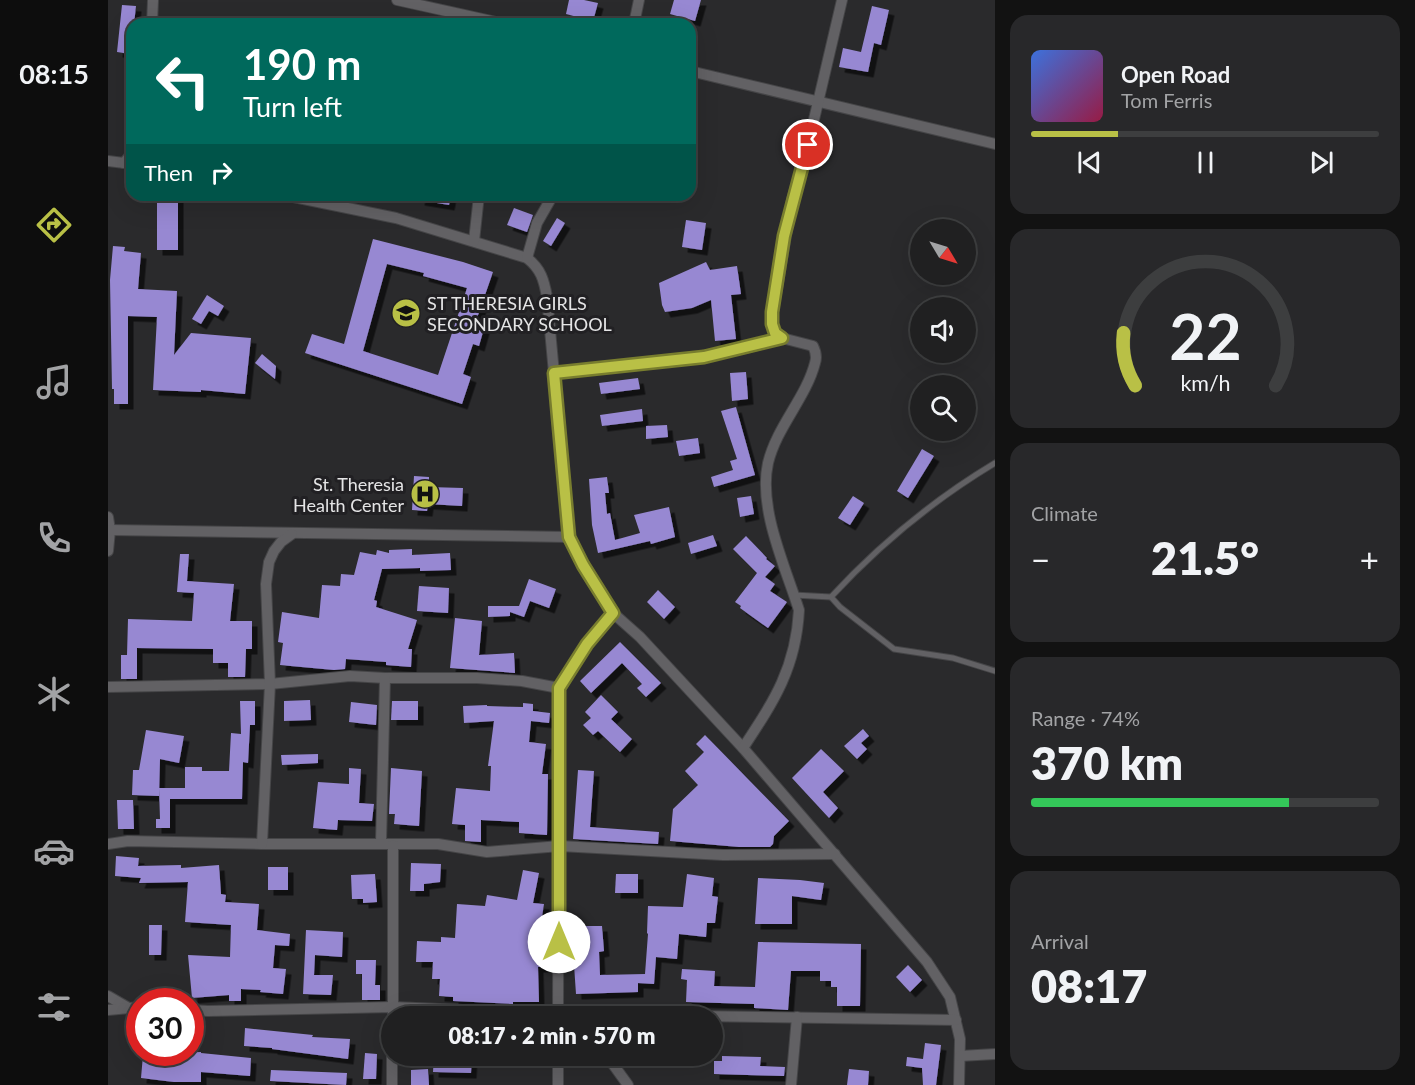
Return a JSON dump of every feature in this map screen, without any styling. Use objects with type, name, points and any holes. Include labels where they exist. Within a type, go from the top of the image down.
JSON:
[{"type":"street","points":[[152,18],[153,0]]},
{"type":"street","points":[[397,0],[422,3],[481,18]]},
{"type":"street","points":[[635,18],[639,0]]},
{"type":"street","points":[[743,748],[773,704],[786,676],[798,626],[799,610],[769,513],[765,484],[773,446],[811,375],[816,362],[816,352],[813,346],[782,338],[775,333],[772,312],[788,218],[842,0]]},
{"type":"street","points":[[696,72],[995,144]]},
{"type":"street","points":[[108,161],[126,163]]},
{"type":"street","points":[[313,201],[396,218],[474,241],[527,258],[538,268],[543,277],[569,537],[583,565],[613,613],[640,637],[743,748],[927,962],[950,997],[956,1020],[960,1056],[959,1085]]},
{"type":"street","points":[[474,241],[478,201]]},
{"type":"street","points":[[527,258],[537,223],[550,201]]},
{"type":"street","points":[[554,373],[704,357],[782,338]]},
{"type":"street","points":[[108,517],[110,530],[108,551]]},
{"type":"street","points":[[110,530],[569,537]]},
{"type":"street","points":[[262,844],[270,684],[266,584],[269,562],[281,542],[292,534]]},
{"type":"street","points":[[558,1006],[559,688],[587,644],[613,613]]},
{"type":"street","points":[[108,687],[270,684],[350,676],[477,678],[522,681],[559,688]]},
{"type":"street","points":[[381,843],[385,678]]},
{"type":"street","points":[[108,844],[138,841],[262,844],[381,843],[438,844],[488,852],[560,846],[723,855],[835,854]]},
{"type":"street","points":[[393,845],[393,1006]]},
{"type":"street","points":[[108,996],[126,1006]]},
{"type":"street","points":[[108,1010],[126,1007]]},
{"type":"street","points":[[204,1011],[381,1012]]},
{"type":"street","points":[[723,1017],[956,1020]]},
{"type":"street","points":[[791,1085],[797,1017]]},
{"type":"street","points":[[960,1056],[995,1054]]},
{"type":"street","points":[[392,1066],[392,1085]]},
{"type":"street","points":[[558,1066],[558,1085]]},
{"type":"street","points":[[614,1066],[628,1085]]},
{"type":"lane","points":[[831,597],[897,534],[960,484],[995,463]]},
{"type":"lane","points":[[794,595],[831,597],[840,607],[894,649],[953,658],[995,671]]},
{"type":"building","points":[[569,0],[598,3],[594,18],[566,14]]},
{"type":"building","points":[[674,0],[701,0],[696,18],[670,14]]},
{"type":"building","points":[[122,5],[136,6],[135,18],[126,18],[126,53],[117,52]]},
{"type":"building","points":[[872,6],[889,10],[881,45],[874,43],[868,72],[839,67],[843,48],[861,52]]},
{"type":"building","points":[[157,201],[178,201],[178,250],[157,250]]},
{"type":"building","points":[[425,201],[450,201],[449,205]]},
{"type":"building","points":[[514,208],[533,215],[527,232],[507,225]]},
{"type":"building","points":[[557,218],[565,223],[551,246],[543,241]]},
{"type":"building","points":[[686,220],[706,223],[702,250],[682,247]]},
{"type":"building","points":[[373,239],[493,272],[476,321],[485,325],[479,346],[473,344],[463,374],[471,377],[462,404],[305,353],[312,334],[344,344]],"holes":[[[387,264],[424,273],[423,276],[467,288],[438,375],[363,351]]]},
{"type":"building","points":[[113,246],[125,247],[124,251],[141,253],[138,289],[177,291],[174,355],[191,333],[251,338],[245,394],[201,390],[201,392],[153,390],[157,317],[128,316],[128,404],[114,404],[110,280]]},
{"type":"building","points":[[706,262],[710,270],[737,266],[741,294],[731,295],[736,339],[715,341],[711,300],[692,308],[665,312],[662,305],[659,283]]},
{"type":"building","points":[[207,295],[224,306],[218,316],[209,311],[201,324],[192,319]]},
{"type":"building","points":[[262,354],[276,366],[275,379],[255,363]]},
{"type":"building","points":[[746,372],[748,399],[732,401],[730,373]]},
{"type":"building","points":[[638,378],[640,389],[601,394],[599,383]]},
{"type":"building","points":[[736,407],[755,475],[714,487],[711,477],[733,470],[730,461],[737,459],[721,411]]},
{"type":"building","points":[[642,409],[643,421],[602,426],[600,415]]},
{"type":"building","points":[[667,425],[668,437],[646,439],[646,426]]},
{"type":"building","points":[[698,438],[700,453],[679,456],[676,441]]},
{"type":"building","points":[[922,449],[934,456],[908,498],[897,491]]},
{"type":"building","points":[[414,476],[429,477],[429,487],[463,488],[462,506],[428,504],[427,511],[412,510]]},
{"type":"building","points":[[607,477],[609,493],[605,493],[607,514],[610,513],[615,540],[640,533],[634,515],[669,507],[675,537],[651,544],[650,541],[598,553],[592,525],[589,479]]},
{"type":"building","points":[[751,496],[754,514],[740,517],[737,498]]},
{"type":"building","points":[[853,496],[864,503],[850,525],[838,518]]},
{"type":"building","points":[[713,535],[717,546],[691,554],[688,543]]},
{"type":"building","points":[[746,536],[775,566],[765,577],[775,584],[770,591],[787,602],[768,628],[735,602],[757,573],[733,549]]},
{"type":"building","points":[[412,549],[412,555],[450,553],[451,570],[382,569],[374,600],[377,601],[376,607],[417,620],[408,649],[412,649],[411,667],[386,665],[386,662],[346,659],[345,669],[334,670],[280,665],[283,643],[278,642],[282,612],[319,618],[322,585],[340,586],[341,574],[354,575],[360,552],[376,555],[377,550],[389,553],[389,550]]},
{"type":"building","points":[[180,554],[189,554],[187,581],[234,584],[230,621],[252,621],[252,649],[246,649],[245,677],[228,677],[228,663],[213,663],[213,649],[137,648],[137,679],[121,679],[121,655],[127,655],[128,619],[192,621],[194,593],[177,592]]},
{"type":"building","points":[[529,579],[556,589],[549,608],[530,601],[524,617],[510,612],[510,616],[488,617],[488,606],[519,606]]},
{"type":"building","points":[[419,586],[449,588],[448,613],[417,611]]},
{"type":"building","points":[[658,590],[675,607],[664,619],[647,602]]},
{"type":"building","points":[[455,618],[482,621],[479,655],[514,653],[515,673],[450,668]]},
{"type":"building","points":[[620,642],[661,683],[646,697],[637,688],[642,684],[622,663],[591,693],[580,681]]},
{"type":"building","points":[[601,695],[618,712],[611,719],[632,739],[620,752],[598,731],[593,735],[583,725],[591,718],[585,712]]},
{"type":"building","points":[[310,700],[311,720],[284,721],[284,701]]},
{"type":"building","points":[[240,701],[255,701],[255,725],[250,725],[248,763],[243,762],[242,799],[170,799],[170,828],[156,828],[156,819],[160,819],[159,788],[185,788],[185,767],[202,767],[202,771],[229,771],[231,733],[241,734]]},
{"type":"building","points":[[392,701],[418,701],[418,720],[391,720]]},
{"type":"building","points":[[351,702],[377,705],[376,725],[349,722]]},
{"type":"building","points":[[523,703],[533,704],[533,711],[550,713],[549,723],[531,721],[529,742],[546,744],[542,774],[548,774],[547,835],[519,833],[519,822],[481,820],[481,842],[465,841],[465,825],[452,824],[456,788],[490,791],[491,766],[488,766],[494,721],[464,723],[463,706],[523,707]]},
{"type":"building","points":[[863,729],[869,736],[861,743],[867,749],[857,759],[844,746]]},
{"type":"building","points":[[146,730],[184,736],[179,763],[160,759],[159,796],[132,795],[133,770],[139,770]]},
{"type":"building","points":[[705,735],[789,821],[774,836],[770,847],[739,847],[670,841],[673,809],[698,785],[685,771],[704,752],[696,744]]},
{"type":"building","points":[[821,749],[844,771],[823,792],[838,808],[829,818],[792,778]]},
{"type":"building","points":[[318,754],[318,763],[282,765],[281,755]]},
{"type":"building","points":[[349,768],[361,769],[359,803],[374,804],[372,821],[338,820],[337,830],[313,828],[318,782],[349,784]]},
{"type":"building","points":[[391,768],[422,771],[419,826],[394,824],[395,814],[389,814]]},
{"type":"building","points":[[578,770],[594,771],[590,827],[659,832],[658,844],[573,839]]},
{"type":"building","points":[[117,800],[133,800],[134,829],[118,829]]},
{"type":"building","points":[[116,856],[139,858],[138,866],[181,865],[181,868],[219,865],[221,894],[226,895],[225,902],[259,904],[257,930],[290,934],[289,946],[275,945],[273,968],[286,969],[283,994],[241,989],[241,1001],[229,1001],[229,995],[204,997],[204,988],[191,988],[188,955],[230,957],[231,925],[185,922],[188,882],[139,883],[141,878],[115,876]]},
{"type":"building","points":[[411,863],[441,864],[440,882],[424,884],[424,891],[410,891]]},
{"type":"building","points":[[268,867],[288,867],[288,890],[268,890]]},
{"type":"building","points":[[523,870],[539,873],[533,903],[544,904],[538,943],[545,944],[543,967],[538,967],[539,1002],[513,1002],[513,1004],[453,1001],[453,997],[439,996],[440,979],[432,979],[433,962],[416,962],[417,941],[441,942],[441,937],[455,938],[457,904],[485,906],[487,895],[517,900]]},
{"type":"building","points":[[375,874],[377,902],[363,903],[363,899],[352,899],[351,875]]},
{"type":"building","points":[[616,874],[638,874],[638,893],[615,893]]},
{"type":"building","points":[[687,874],[714,878],[712,896],[718,897],[715,923],[707,923],[706,937],[679,934],[677,959],[656,957],[654,984],[638,983],[638,992],[576,994],[572,936],[579,935],[579,926],[602,926],[604,951],[599,952],[600,975],[645,974],[648,906],[683,907]]},
{"type":"building","points":[[758,878],[824,883],[821,900],[792,896],[792,924],[755,924]]},
{"type":"building","points":[[149,925],[162,925],[161,955],[149,955]]},
{"type":"building","points":[[306,930],[343,932],[342,957],[315,955],[314,975],[333,975],[331,995],[303,994]]},
{"type":"building","points":[[758,942],[861,944],[860,1006],[837,1006],[837,987],[831,987],[831,981],[820,981],[820,971],[791,971],[788,1010],[754,1008],[754,1004],[686,1002],[687,980],[681,979],[682,969],[715,971],[714,986],[755,987]]},
{"type":"building","points":[[356,960],[376,960],[375,985],[380,985],[380,1000],[362,1000],[362,974],[356,974]]},
{"type":"building","points":[[908,965],[922,980],[910,992],[896,977]]},
{"type":"building","points":[[245,1028],[313,1035],[312,1037],[350,1039],[348,1059],[244,1046]]},
{"type":"building","points":[[925,1043],[941,1045],[936,1085],[923,1085],[922,1068],[906,1066],[907,1057],[923,1059]]},
{"type":"building","points":[[204,1053],[251,1058],[250,1076],[201,1072],[201,1082],[141,1078],[142,1066],[204,1066]]},
{"type":"building","points":[[365,1053],[377,1054],[376,1079],[363,1079]]},
{"type":"building","points":[[723,1056],[761,1057],[760,1066],[785,1067],[784,1076],[714,1074],[714,1066],[723,1066]]},
{"type":"building","points":[[433,1066],[471,1066],[471,1073],[433,1072]]},
{"type":"building","points":[[428,1069],[429,1085],[411,1085],[411,1070]]},
{"type":"building","points":[[849,1069],[869,1071],[868,1085],[847,1085]]},
{"type":"building","points":[[271,1070],[347,1073],[346,1085],[270,1081]]},
{"type":"place","name":"ST THERESIA GIRLS SECONDARY SCHOOL","points":[[406,313]]},
{"type":"place","name":"St. Theresia Health Center","points":[[425,494]]},
{"type":"route","points":[[559,942],[559,688],[587,644],[613,613],[600,595],[569,537],[554,373],[704,357],[782,338],[775,333],[772,312],[784,236],[808,145]]}]
